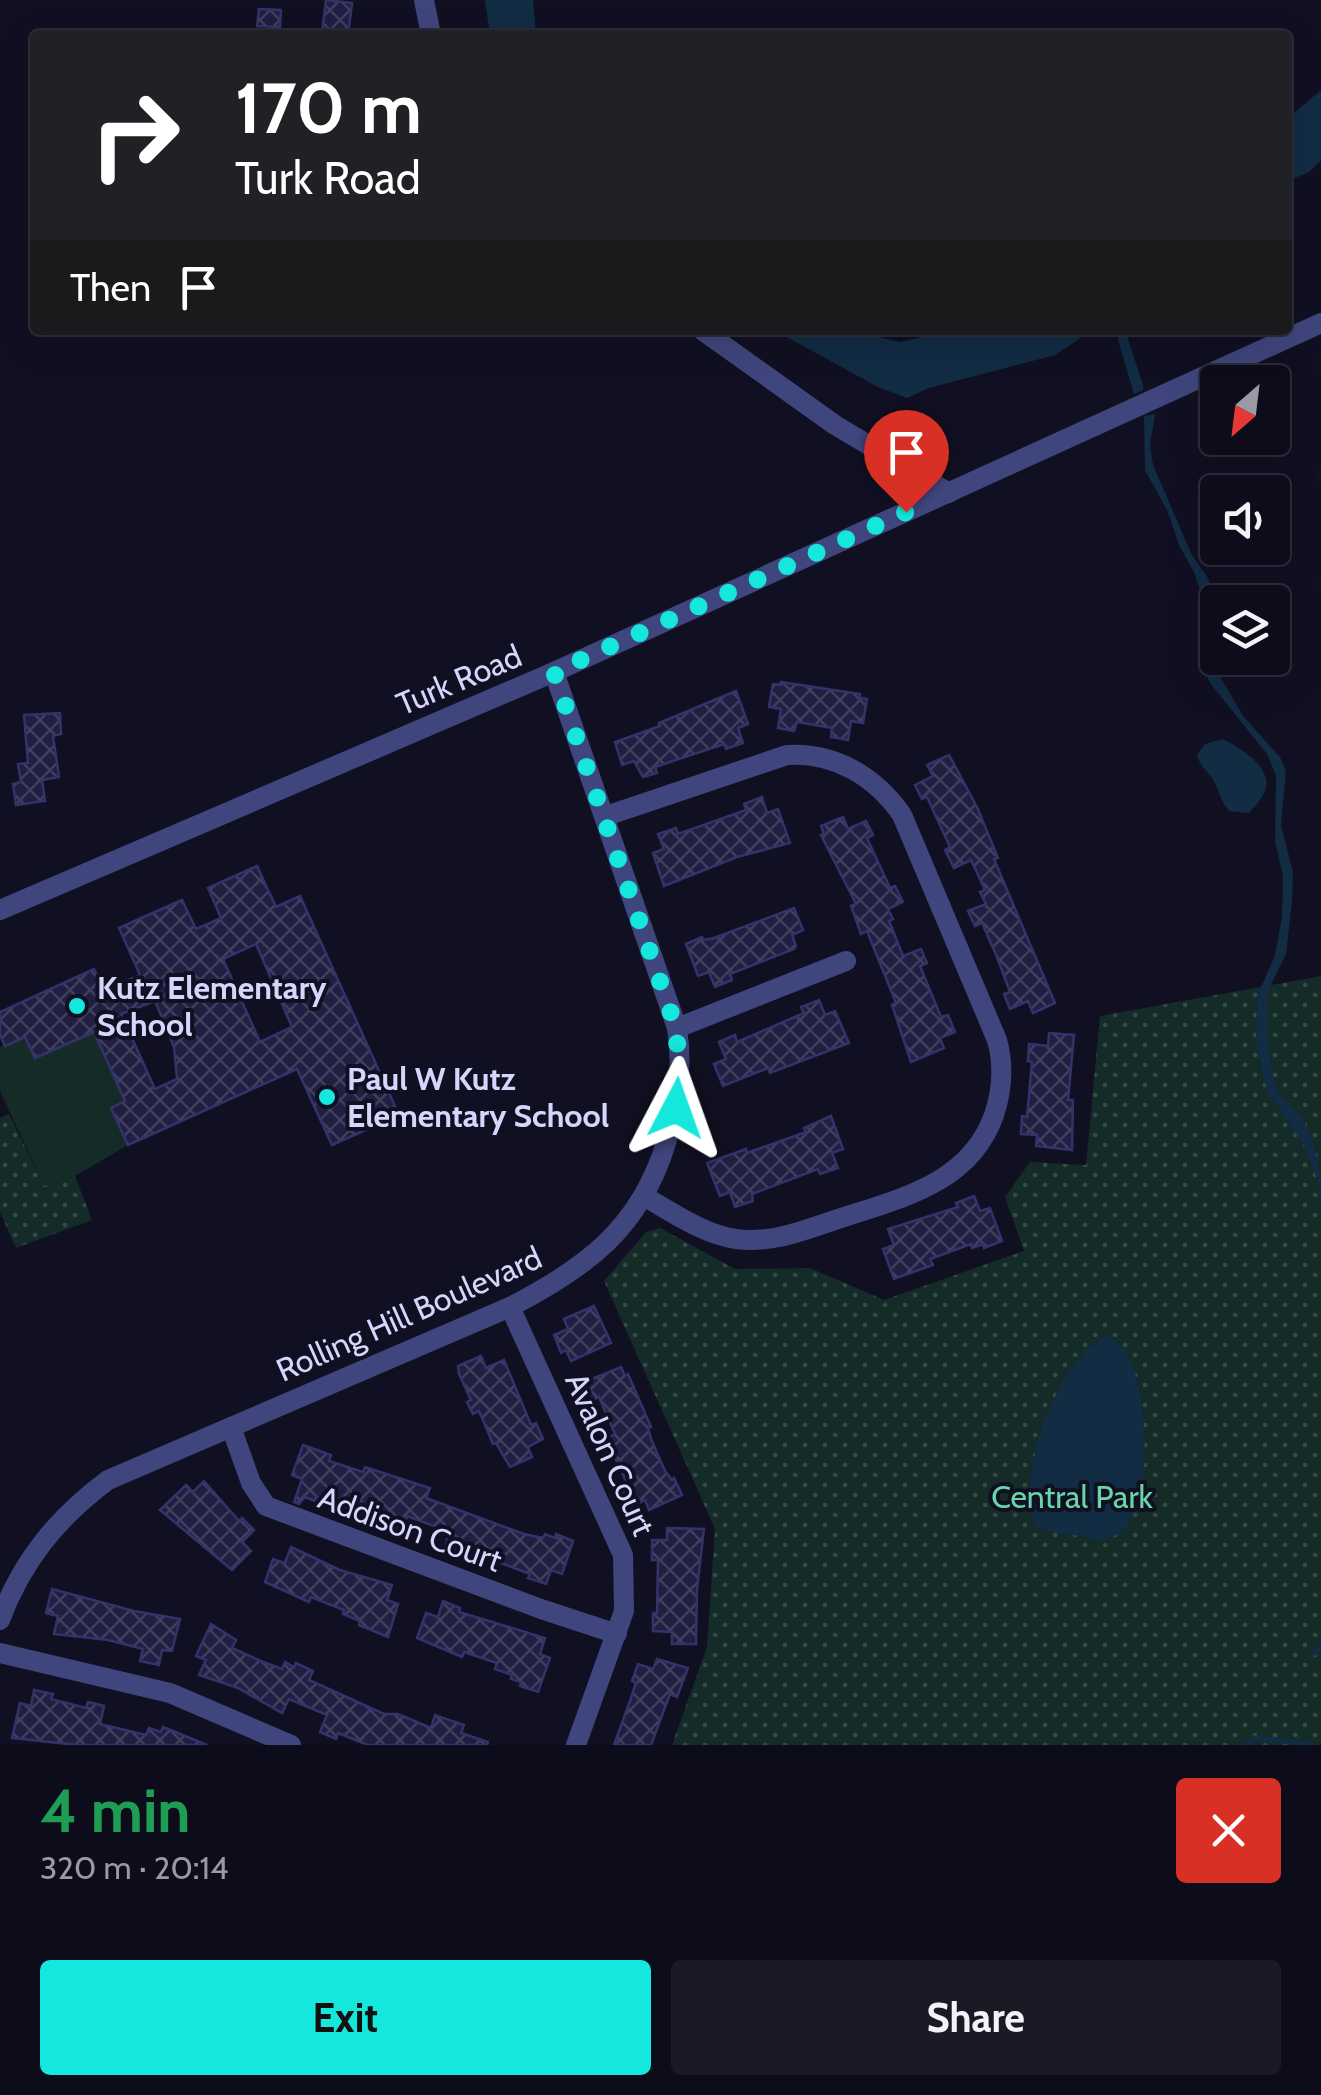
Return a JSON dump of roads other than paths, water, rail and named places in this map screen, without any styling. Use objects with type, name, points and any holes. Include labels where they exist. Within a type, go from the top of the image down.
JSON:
[{"type":"street","points":[[424,0],[430,30]]},
{"type":"street","name":"Turk Road","points":[[0,910],[554,672],[1321,324]]},
{"type":"street","points":[[709,335],[834,424],[949,493]]},
{"type":"street","name":"Rolling Hill Boulevard","points":[[0,1620],[20,1574],[58,1521],[108,1480],[556,1284],[620,1230],[645,1198],[676,1108],[680,1080],[676,1028],[554,672]]},
{"type":"street","points":[[606,816],[787,755],[816,756],[854,770],[886,794],[902,814],[1002,1060],[997,1106],[980,1144],[954,1172],[906,1196],[764,1240],[735,1239],[709,1231],[645,1198]]},
{"type":"street","points":[[676,1028],[846,961]]},
{"type":"street","name":"Avalon Court","points":[[510,1306],[623,1555],[626,1588],[617,1634],[576,1745]]},
{"type":"street","name":"Addison Court","points":[[231,1427],[251,1483],[266,1506],[617,1634]]},
{"type":"street","points":[[0,1652],[170,1693],[291,1745]]},
{"type":"water","points":[[485,0],[533,0],[536,30],[489,30]]},
{"type":"water","points":[[1321,90],[1321,160],[1309,172],[1292,179],[1292,115]]},
{"type":"water","points":[[783,335],[870,335],[900,342],[931,335],[1085,335],[1055,355],[929,388],[907,398],[878,387]]},
{"type":"water","points":[[1116,335],[1127,335],[1143,385],[1143,390],[1134,394]]},
{"type":"water","points":[[1155,414],[1150,445],[1153,465],[1191,553],[1209,580],[1210,585],[1200,585],[1200,590],[1167,510],[1145,470],[1144,416]]},
{"type":"water","points":[[1207,675],[1219,675],[1243,716],[1280,757],[1286,771],[1281,825],[1293,872],[1292,902],[1286,954],[1267,993],[1267,1037],[1273,1081],[1281,1096],[1303,1118],[1314,1145],[1321,1178],[1321,1204],[1305,1147],[1269,1094],[1256,1040],[1257,997],[1275,955],[1282,917],[1283,876],[1275,841],[1276,776],[1267,754]]},
{"type":"water","points":[[1222,739],[1246,753],[1265,776],[1264,793],[1249,813],[1229,811],[1198,759],[1205,744]]},
{"type":"water","points":[[1108,1335],[1127,1353],[1135,1374],[1145,1447],[1140,1496],[1133,1516],[1120,1533],[1100,1541],[1037,1527],[1031,1506],[1031,1479],[1036,1451],[1057,1392],[1072,1367]]},
{"type":"waterway","points":[[1315,1653],[1321,1645]]},
{"type":"waterway","points":[[1244,1745],[1256,1738],[1309,1744]]},
{"type":"place","name":"Kutz Elementary School","points":[[77,1006]]},
{"type":"place","name":"Paul W Kutz Elementary School","points":[[327,1097]]},
{"type":"park label","name":"Central Park","points":[[1072,1497]]}]
